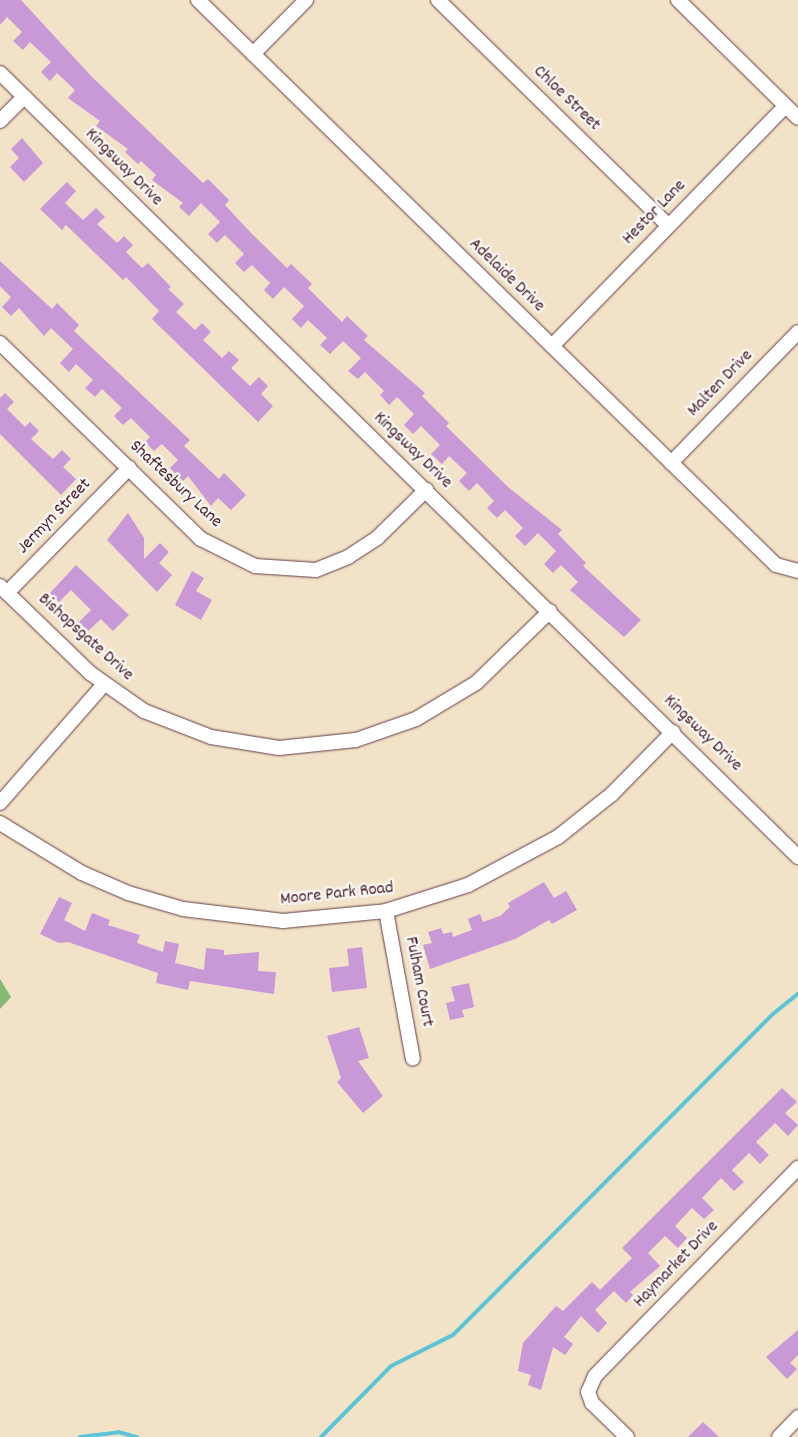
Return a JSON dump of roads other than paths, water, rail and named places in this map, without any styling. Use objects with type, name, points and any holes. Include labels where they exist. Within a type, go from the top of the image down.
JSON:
[{"type":"street","name":"Adelaide Drive","points":[[198,0],[776,565],[795,571]]},
{"type":"street","points":[[253,54],[306,0]]},
{"type":"street","name":"Chloe Street","points":[[438,0],[668,225]]},
{"type":"street","points":[[678,0],[798,118]]},
{"type":"street","name":"Kingsway Drive","points":[[0,73],[796,851]]},
{"type":"street","points":[[0,121],[24,97]]},
{"type":"street","name":"Hestor Lane","points":[[552,346],[785,106]]},
{"type":"street","name":"Malten Drive","points":[[671,463],[798,332]]},
{"type":"street","name":"Shaftesbury Lane","points":[[0,343],[201,539],[255,566],[282,571],[316,570],[348,557],[377,538],[426,490]]},
{"type":"street","name":"Jermyn Street","points":[[4,589],[129,468]]},
{"type":"street","name":"Bishopsgate Drive","points":[[4,589],[104,684],[166,722],[226,741],[293,748],[340,743],[402,725],[456,697],[489,672],[550,612]]},
{"type":"street","points":[[0,803],[104,684]]},
{"type":"street","name":"Moore Park Road","points":[[0,823],[82,873],[128,893],[183,909],[283,921],[386,911],[468,885],[552,841],[612,794],[673,732]]},
{"type":"street","name":"Fulham Court","points":[[386,911],[414,1059]]},
{"type":"street","name":"Haymarket Drive","points":[[627,1437],[592,1403],[588,1392],[595,1376],[798,1168]]},
{"type":"street","points":[[779,1437],[798,1417]]},
{"type":"waterway","points":[[321,1437],[391,1366],[453,1335],[773,1014],[798,994]]},
{"type":"waterway","points":[[80,1437],[118,1432],[137,1437]]}]
